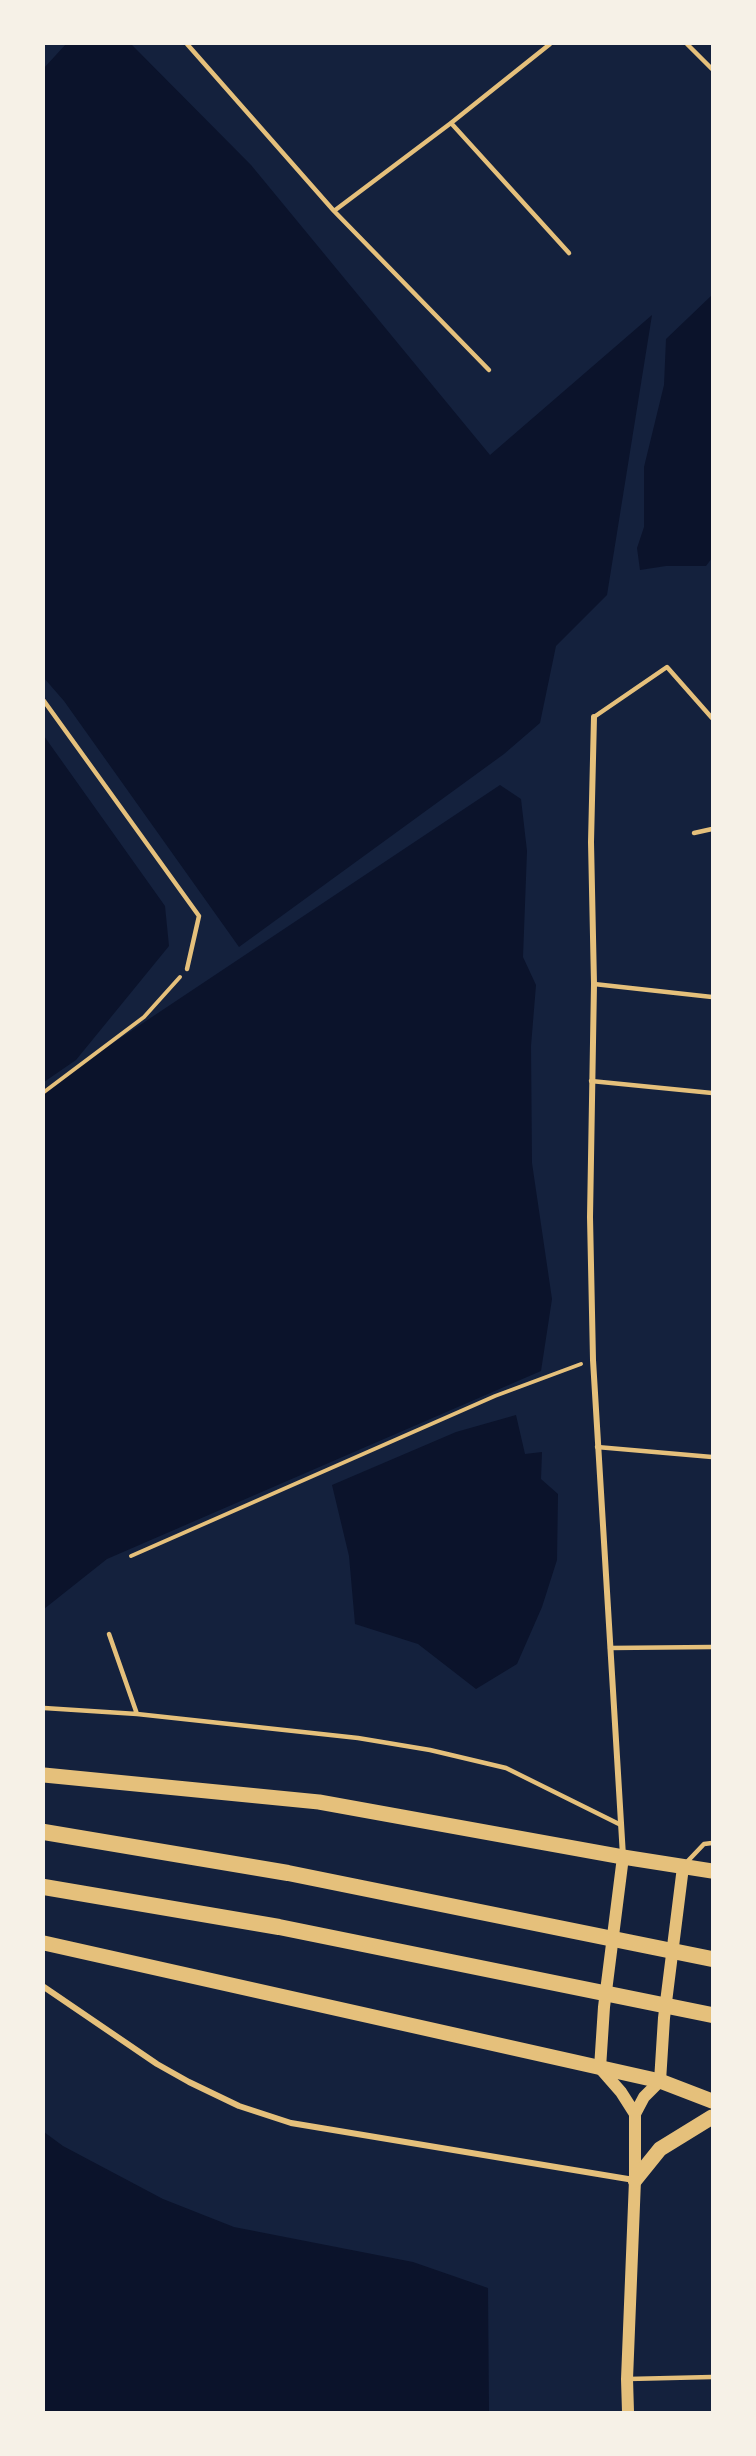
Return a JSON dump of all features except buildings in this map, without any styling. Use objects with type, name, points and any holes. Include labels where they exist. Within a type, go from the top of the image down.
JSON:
[{"type":"highway","points":[[44,1833],[288,1874],[712,1959]]},
{"type":"highway","points":[[44,1887],[279,1927],[707,2014]]},
{"type":"main road","points":[[44,1776],[319,1802],[623,1857],[712,1870]]},
{"type":"main road","points":[[623,1857],[604,2007],[600,2068],[635,2114]]},
{"type":"main road","points":[[628,2412],[635,2114],[644,2097],[660,2081],[664,2018],[682,1867]]},
{"type":"main road","points":[[44,1943],[660,2081],[712,2101]]},
{"type":"main road","points":[[635,2180],[660,2150],[712,2117]]},
{"type":"street","points":[[594,717],[591,842],[594,984],[590,1217],[593,1360],[623,1857]]},
{"type":"street","points":[[44,1987],[157,2064],[189,2082],[239,2106],[291,2123],[635,2180]]},
{"type":"lane","points":[[187,44],[334,212],[489,370]]},
{"type":"lane","points":[[334,212],[550,44]]},
{"type":"lane","points":[[687,44],[712,69]]},
{"type":"lane","points":[[451,123],[569,253]]},
{"type":"lane","points":[[594,717],[667,667],[712,718]]},
{"type":"lane","points":[[44,701],[199,916],[187,969]]},
{"type":"lane","points":[[694,833],[712,829]]},
{"type":"lane","points":[[594,984],[712,998]]},
{"type":"lane","points":[[591,1082],[712,1093]]},
{"type":"lane","points":[[597,1447],[712,1457]]},
{"type":"lane","points":[[109,1634],[137,1714]]},
{"type":"lane","points":[[610,1648],[712,1647]]},
{"type":"lane","points":[[44,1708],[137,1714],[358,1738],[430,1750],[506,1768],[621,1825]]},
{"type":"lane","points":[[682,1867],[704,1844],[712,1843]]},
{"type":"lane","points":[[627,2379],[712,2377]]},
{"type":"path","points":[[44,1092],[144,1017],[187,969]]},
{"type":"path","points":[[131,1556],[495,1395],[593,1360]]},
{"type":"water","points":[[66,44],[131,44],[251,165],[490,455],[652,315],[607,595],[556,646],[540,723],[504,754],[239,947],[64,701],[44,678],[44,68]]},
{"type":"water","points":[[712,295],[712,558],[706,566],[666,566],[640,570],[637,548],[644,527],[644,467],[664,385],[666,339]]},
{"type":"water","points":[[44,736],[165,906],[169,946],[76,1060],[44,1082]]},
{"type":"water","points":[[500,785],[521,799],[527,851],[523,957],[536,985],[531,1046],[532,1163],[552,1299],[541,1371],[107,1559],[44,1609],[44,1089]]},
{"type":"water","points":[[516,1415],[525,1454],[542,1452],[541,1479],[558,1494],[557,1560],[542,1607],[517,1664],[476,1689],[418,1644],[355,1624],[349,1556],[332,1485],[456,1432]]},
{"type":"water","points":[[44,2132],[63,2146],[163,2199],[234,2227],[413,2262],[488,2288],[489,2412],[44,2412]]}]
